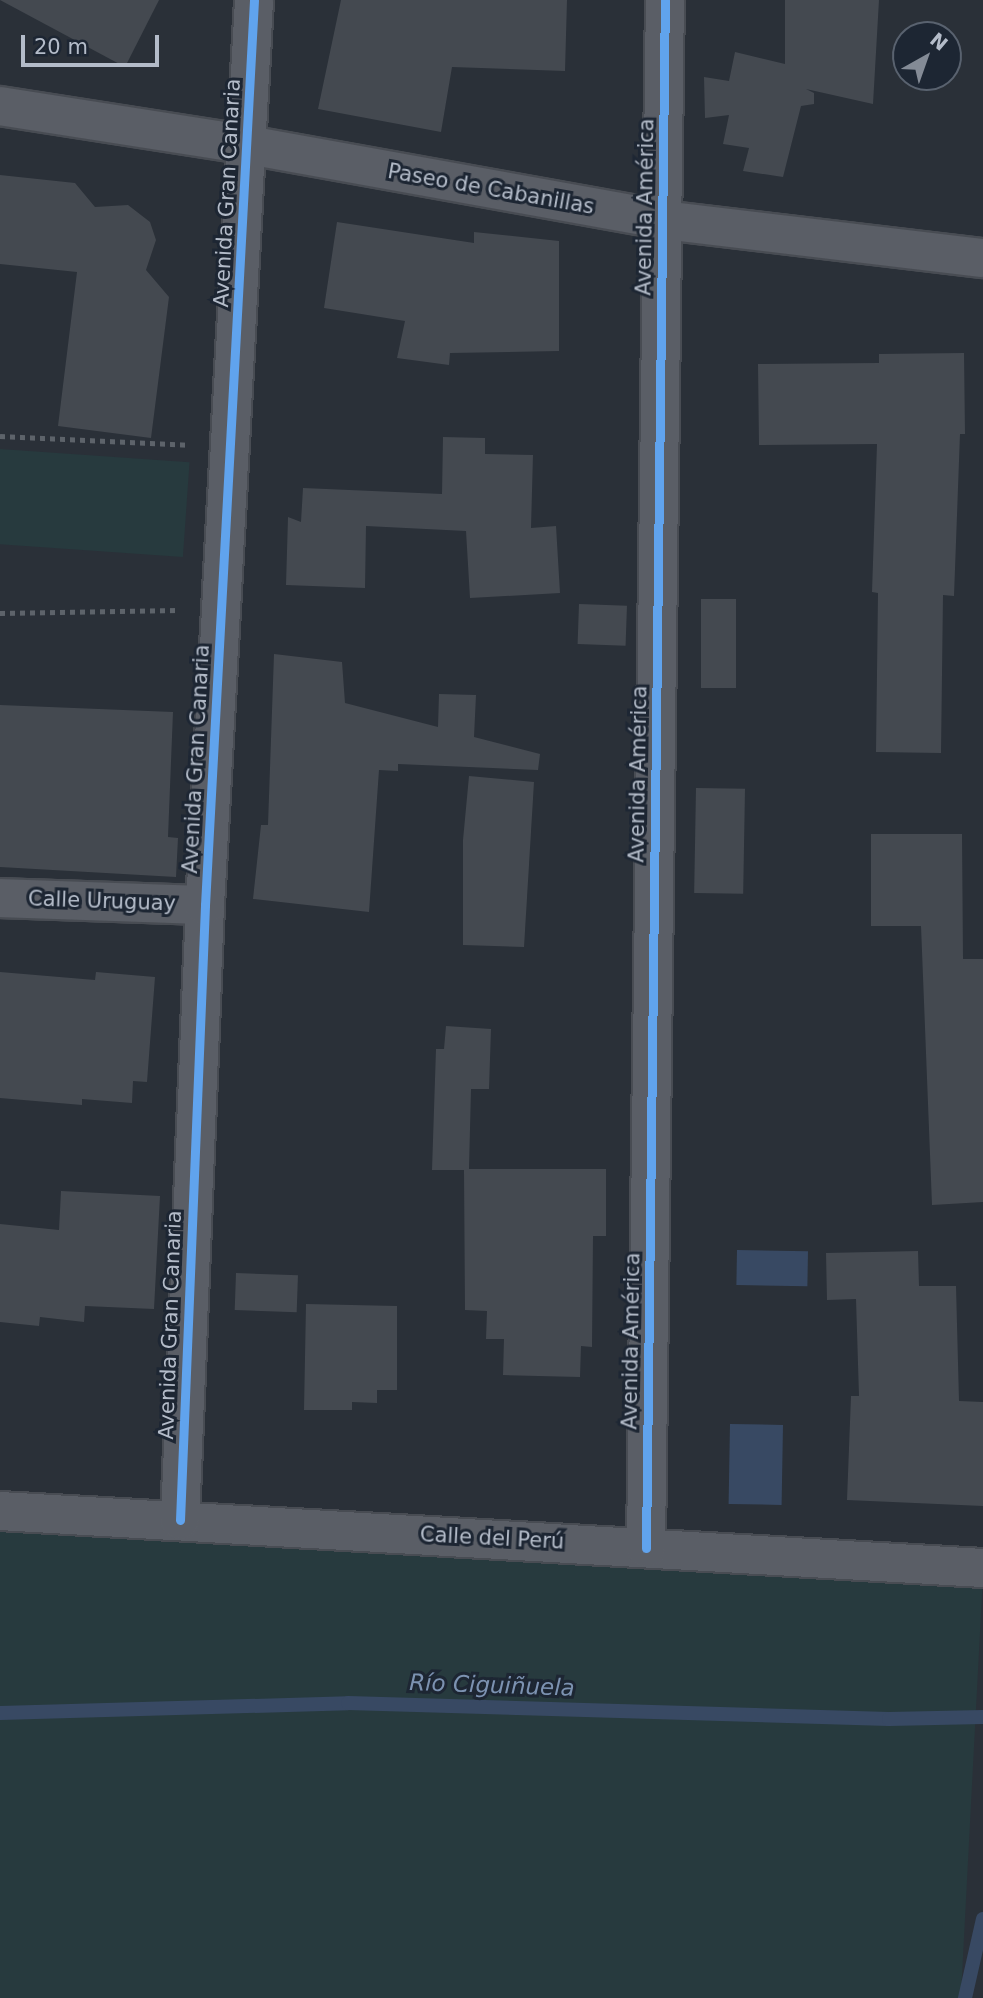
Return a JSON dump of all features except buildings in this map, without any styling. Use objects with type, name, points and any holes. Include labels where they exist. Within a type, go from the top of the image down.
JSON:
[{"type":"street","name":"Avenida Gran Canaria","points":[[180,1520],[205,905],[254,0]]},
{"type":"street","name":"Avenida América","points":[[646,1548],[665,0]]},
{"type":"street","name":"Paseo de Cabanillas","points":[[0,106],[248,145],[663,220],[983,258]]},
{"type":"street","name":"Calle Uruguay","points":[[0,898],[205,905]]},
{"type":"street","name":"Calle del Perú","points":[[0,1511],[983,1568]]},
{"type":"path","points":[[0,436],[231,448]]},
{"type":"path","points":[[0,613],[222,610]]},
{"type":"green space","points":[[0,449],[190,462],[183,557],[0,544]]},
{"type":"green space","points":[[0,1511],[983,1563],[961,1998],[0,1998]]},
{"type":"water","points":[[737,1250],[808,1251],[807,1286],[736,1285]]},
{"type":"water","points":[[730,1424],[783,1425],[782,1505],[729,1504]]},
{"type":"waterway","name":"Río Ciguiñuela","points":[[0,1713],[348,1703],[889,1719],[983,1717]]},
{"type":"waterway","points":[[965,1998],[983,1919]]},
{"type":"cycle path","points":[[180,1520],[205,905],[254,0]]},
{"type":"cycle path","points":[[646,1548],[665,0]]}]
